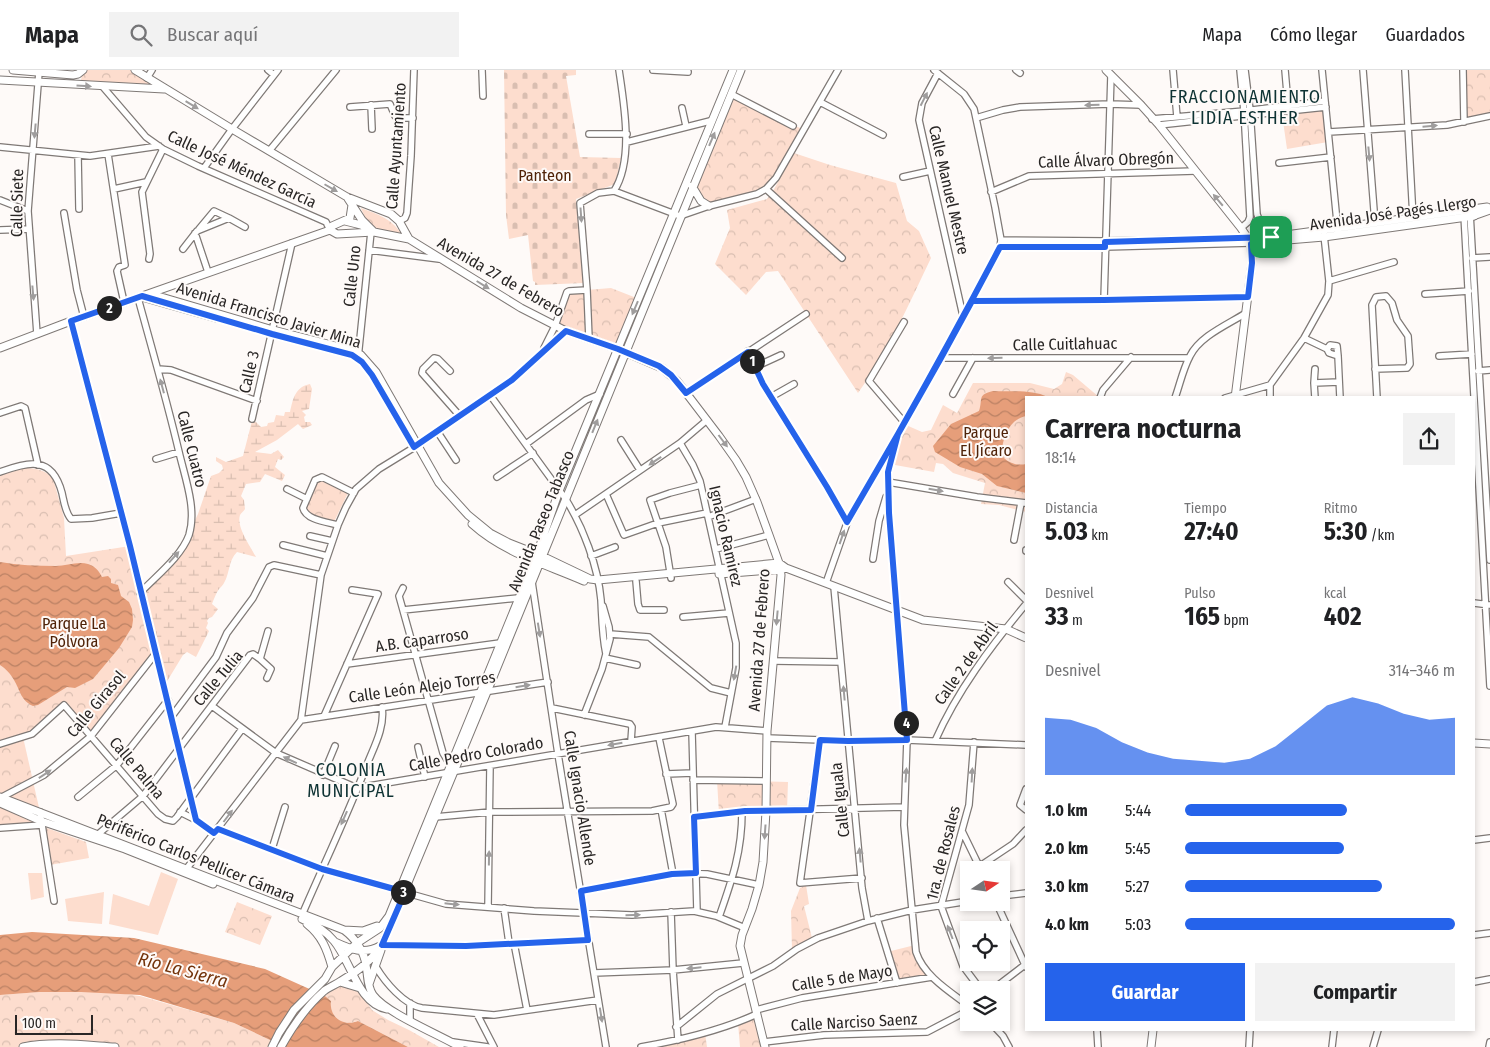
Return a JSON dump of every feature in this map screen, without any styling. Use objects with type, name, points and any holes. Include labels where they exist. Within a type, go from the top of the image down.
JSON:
[{"type":"highway","points":[[1467,213],[1489,210]]},
{"type":"main road","points":[[12,70],[73,75],[83,70]]},
{"type":"main road","name":"Avenida 27 de Febrero","points":[[135,70],[347,196],[385,211],[399,221],[409,239]]},
{"type":"main road","name":"Avenida Paseo Tabasco","points":[[483,693],[518,598],[565,498],[625,352],[710,121],[732,70]]},
{"type":"main road","name":"Avenida Paseo Tabasco","points":[[281,1047],[292,1028],[312,1003],[332,986],[366,963],[382,945],[450,771],[532,582],[560,491],[618,349],[677,215],[692,186],[740,70]]},
{"type":"main road","points":[[1108,73],[1141,105],[1250,241],[1252,263],[1235,396]]},
{"type":"main road","points":[[0,80],[166,90]]},
{"type":"main road","points":[[692,186],[701,201],[709,206]]},
{"type":"main road","points":[[347,196],[372,232]]},
{"type":"main road","points":[[0,348],[124,302],[330,230],[335,224],[345,221],[351,215],[352,205]]},
{"type":"main road","name":"Avenida José Pagés Llergo","points":[[1250,241],[1338,232],[1467,213]]},
{"type":"main road","name":"Avenida José Pagés Llergo","points":[[1338,232],[1376,223],[1467,213]]},
{"type":"main road","points":[[345,221],[361,225],[372,232]]},
{"type":"main road","points":[[330,230],[337,234],[372,232]]},
{"type":"main road","name":"Avenida 27 de Febrero","points":[[372,232],[409,239],[521,308],[555,326],[618,349],[662,368],[686,393],[736,460],[756,499],[781,567],[767,734],[764,854],[759,885],[740,946],[765,1044]]},
{"type":"main road","name":"Avenida Francisco Javier Mina","points":[[151,294],[272,332]]},
{"type":"main road","name":"Avenida Francisco Javier Mina","points":[[140,297],[272,332],[339,347],[366,359],[376,372],[416,446],[439,483],[468,515],[498,538],[589,583],[781,567],[930,622],[1006,629],[1025,638]]},
{"type":"main road","name":"Avenida Francisco Javier Mina","points":[[598,582],[636,581],[670,576]]},
{"type":"main road","points":[[1475,743],[1490,744]]},
{"type":"main road","name":"Avenida Paseo Tabasco","points":[[386,922],[402,892],[435,817],[450,771]]},
{"type":"main road","name":"Periférico Carlos Pellicer Cámara","points":[[1,799],[40,812],[95,836],[344,930],[362,951],[369,985]]},
{"type":"main road","name":"Periférico Carlos Pellicer Cámara","points":[[1,799],[42,823],[95,836]]},
{"type":"main road","name":"Periférico Carlos Pellicer Cámara","points":[[185,870],[320,927],[335,942],[360,988],[374,1005],[392,1010]]},
{"type":"main road","points":[[289,914],[308,924],[319,935],[327,949],[332,967]]},
{"type":"main road","points":[[344,930],[363,931],[386,922]]},
{"type":"main road","points":[[272,1047],[294,1010],[324,979],[332,967],[357,943],[386,922]]},
{"type":"main road","points":[[335,942],[350,949],[362,951],[373,950],[382,945]]},
{"type":"main road","points":[[382,945],[369,985],[374,997],[410,1021],[460,1047]]},
{"type":"main road","points":[[340,982],[360,988]]},
{"type":"main road","points":[[1151,1047],[1153,1031]]},
{"type":"main road","points":[[22,1047],[115,1047]]},
{"type":"street","points":[[147,78],[152,70]]},
{"type":"street","points":[[204,168],[276,72],[268,70]]},
{"type":"street","points":[[269,151],[336,70]]},
{"type":"street","name":"Calle Ayuntamiento","points":[[399,221],[406,216],[413,118],[414,70]]},
{"type":"street","points":[[482,70],[482,96]]},
{"type":"street","points":[[614,191],[620,179],[627,142],[620,70]]},
{"type":"street","points":[[653,70],[688,72]]},
{"type":"street","points":[[589,339],[580,203],[598,193],[614,191],[677,215],[757,194],[766,189],[776,178],[838,70]]},
{"type":"street","points":[[1173,70],[1177,116]]},
{"type":"street","points":[[1240,70],[1247,114],[1256,214],[1261,225],[1272,239]]},
{"type":"street","points":[[1241,228],[1248,222],[1250,217],[1245,70]]},
{"type":"street","points":[[1285,70],[1288,105]]},
{"type":"street","points":[[1322,70],[1338,232]]},
{"type":"street","points":[[1363,70],[1376,223]]},
{"type":"street","points":[[1405,70],[1413,218]]},
{"type":"street","points":[[1463,70],[1464,122]]},
{"type":"street","name":"Calle Siete","points":[[37,334],[28,212],[39,72]]},
{"type":"street","points":[[826,583],[847,522],[941,358],[972,301],[1000,243],[972,104],[964,94],[936,72]]},
{"type":"street","name":"Calle Manuel Mestre","points":[[936,72],[922,103],[919,114],[920,126],[964,316]]},
{"type":"street","points":[[1104,300],[1110,104],[1108,73]]},
{"type":"street","name":"Calle José Méndez García","points":[[103,87],[146,137],[204,168],[326,222],[330,230]]},
{"type":"street","points":[[731,94],[793,126]]},
{"type":"street","points":[[820,102],[883,135]]},
{"type":"street","points":[[350,107],[390,104],[397,118],[413,118]]},
{"type":"street","points":[[976,118],[1020,107],[1110,104],[1141,105]]},
{"type":"street","points":[[1152,119],[1177,116],[1247,114],[1288,105],[1325,104]]},
{"type":"street","points":[[1158,126],[1325,104]]},
{"type":"street","points":[[371,105],[372,129]]},
{"type":"street","points":[[682,108],[686,126]]},
{"type":"street","points":[[1329,132],[1408,128],[1464,122],[1490,116]]},
{"type":"street","points":[[627,142],[710,121]]},
{"type":"street","points":[[589,134],[627,134]]},
{"type":"street","points":[[0,147],[78,155],[108,154],[162,147]]},
{"type":"street","points":[[149,259],[150,254],[142,195],[162,147]]},
{"type":"street","points":[[108,154],[125,265],[118,267],[117,272],[124,302]]},
{"type":"street","points":[[78,155],[79,209]]},
{"type":"street","points":[[1279,163],[1331,157]]},
{"type":"street","points":[[903,178],[930,171]]},
{"type":"street","name":"Calle Álvaro Obregón","points":[[991,192],[1029,176],[1195,171]]},
{"type":"street","points":[[114,189],[146,182]]},
{"type":"street","points":[[766,189],[842,258]]},
{"type":"street","points":[[0,200],[28,212]]},
{"type":"street","points":[[182,249],[214,211],[245,227]]},
{"type":"street","points":[[64,213],[77,290],[84,317]]},
{"type":"street","points":[[1467,213],[1472,258],[1478,371],[1477,420],[1490,560]]},
{"type":"street","points":[[1467,213],[1472,354],[1488,604],[1490,686]]},
{"type":"street","points":[[196,232],[229,218]]},
{"type":"street","points":[[0,230],[29,229]]},
{"type":"street","points":[[196,232],[208,272]]},
{"type":"street","name":"Calle Uno","points":[[358,356],[372,232]]},
{"type":"street","points":[[1270,396],[1270,385],[1304,338],[1326,299],[1329,281],[1324,233]]},
{"type":"street","name":"Avenida José Pagés Llergo","points":[[1000,243],[1105,244],[1250,241]]},
{"type":"street","name":"Calle 3","points":[[252,419],[292,243]]},
{"type":"street","points":[[369,250],[442,259]]},
{"type":"street","points":[[1472,258],[1490,257]]},
{"type":"street","points":[[1329,281],[1394,262]]},
{"type":"street","points":[[542,353],[555,326],[567,292],[586,290]]},
{"type":"street","points":[[1425,294],[1469,291]]},
{"type":"street","points":[[1375,369],[1407,368],[1410,364],[1408,336],[1397,320],[1392,303],[1386,296],[1376,297],[1372,304],[1376,396]]},
{"type":"street","name":"Calle Cuatro","points":[[140,297],[179,452],[191,506],[192,520],[190,532],[181,550],[140,593]]},
{"type":"street","points":[[972,301],[1248,297]]},
{"type":"street","points":[[686,393],[806,314]]},
{"type":"street","points":[[1176,396],[1189,358],[1197,346],[1246,314]]},
{"type":"street","points":[[71,321],[168,700],[196,820]]},
{"type":"street","points":[[904,322],[869,381],[904,422]]},
{"type":"street","points":[[185,870],[301,720],[322,575],[338,525],[354,493],[376,470],[416,446],[525,370],[566,331]]},
{"type":"street","points":[[1304,338],[1327,349],[1329,353],[1338,356]]},
{"type":"street","points":[[1327,349],[1330,345],[1337,346],[1340,396]]},
{"type":"street","points":[[748,352],[771,397],[819,473],[847,522]]},
{"type":"street","points":[[1439,356],[1472,354]]},
{"type":"street","points":[[755,367],[781,355]]},
{"type":"street","points":[[1101,396],[1103,390],[1131,357]]},
{"type":"street","points":[[450,371],[436,358],[432,359],[423,369],[422,373],[459,415]]},
{"type":"street","name":"Calle Cuitlahuac","points":[[941,358],[1189,358]]},
{"type":"street","points":[[954,394],[973,358]]},
{"type":"street","points":[[158,369],[171,370],[257,400]]},
{"type":"street","points":[[1315,369],[1315,396]]},
{"type":"street","points":[[1478,371],[1490,370]]},
{"type":"street","points":[[1314,383],[1339,382]]},
{"type":"street","points":[[771,397],[794,384]]},
{"type":"street","points":[[1235,396],[1270,385]]},
{"type":"street","points":[[526,444],[590,398],[600,394]]},
{"type":"street","points":[[490,395],[565,498],[575,515],[591,556],[610,634],[605,656],[584,715]]},
{"type":"street","points":[[0,413],[21,406],[25,409],[38,464]]},
{"type":"street","points":[[575,515],[680,443],[707,420]]},
{"type":"street","points":[[437,430],[456,460]]},
{"type":"street","points":[[898,434],[889,463],[888,491],[907,740],[904,807],[906,858],[917,955],[932,977],[960,999]]},
{"type":"street","points":[[621,440],[640,470]]},
{"type":"street","name":"Ignacio Ramirez","points":[[680,443],[694,465],[701,485],[721,571],[737,655],[725,727]]},
{"type":"street","points":[[156,459],[179,452]]},
{"type":"street","points":[[497,477],[532,453]]},
{"type":"street","points":[[0,472],[24,464],[38,464],[49,470],[58,481],[67,514],[71,519],[92,518],[121,513]]},
{"type":"street","points":[[338,525],[305,514],[303,508],[315,480],[321,477],[354,493]]},
{"type":"street","points":[[888,482],[1024,503],[1014,540]]},
{"type":"street","points":[[670,576],[666,547],[650,500],[670,492],[701,485]]},
{"type":"street","points":[[287,489],[307,499]]},
{"type":"street","points":[[873,559],[879,521],[888,491]]},
{"type":"street","points":[[606,494],[624,535],[658,523],[708,515],[756,499]]},
{"type":"street","points":[[716,549],[770,535]]},
{"type":"street","points":[[310,536],[332,541]]},
{"type":"street","points":[[283,545],[327,556]]},
{"type":"street","points":[[591,556],[615,546]]},
{"type":"street","points":[[172,716],[216,657],[227,633],[253,598],[269,567],[274,565],[322,575]]},
{"type":"street","points":[[636,581],[640,610],[664,610]]},
{"type":"street","name":"Calle Ignacio Allende","points":[[532,582],[606,1047]]},
{"type":"street","points":[[1008,582],[1025,599]]},
{"type":"street","name":"Calle Iguala","points":[[834,586],[848,741],[868,920]]},
{"type":"street","points":[[403,588],[399,595],[428,701],[450,771]]},
{"type":"street","points":[[324,716],[378,594],[352,590]]},
{"type":"street","points":[[403,610],[518,598]]},
{"type":"street","points":[[601,599],[602,635],[605,656]]},
{"type":"street","points":[[1475,603],[1488,604]]},
{"type":"street","name":"Calle 2 de Abril","points":[[935,741],[951,706],[1025,605]]},
{"type":"street","points":[[683,617],[730,614]]},
{"type":"street","name":"Calle Tulia","points":[[95,836],[143,796],[250,655],[253,654],[260,660],[268,631]]},
{"type":"street","points":[[610,634],[649,637],[711,688],[731,693]]},
{"type":"street","name":"A.B. Caparroso","points":[[348,664],[500,643]]},
{"type":"street","name":"Calle Girasol","points":[[1,799],[44,775],[91,736],[156,653]]},
{"type":"street","points":[[605,656],[637,665]]},
{"type":"street","points":[[260,660],[271,669],[267,678]]},
{"type":"street","points":[[773,661],[841,662]]},
{"type":"street","name":"Calle León Alejo Torres","points":[[301,720],[548,682]]},
{"type":"street","points":[[78,797],[117,765],[168,700]]},
{"type":"street","name":"Calle Palma","points":[[0,744],[32,734],[64,705],[158,814],[164,819],[174,820],[242,729]]},
{"type":"street","name":"Calle Pedro Colorado","points":[[212,706],[276,753],[323,775],[358,788],[716,727],[820,740],[907,740],[1025,745]]},
{"type":"street","points":[[302,914],[358,788],[380,732],[383,719],[382,707]]},
{"type":"street","points":[[552,708],[630,724],[632,727],[631,742]]},
{"type":"street","points":[[692,732],[697,911]]},
{"type":"street","points":[[435,817],[490,812],[629,811],[671,807],[673,804],[659,738]]},
{"type":"street","points":[[820,740],[800,884],[862,878]]},
{"type":"street","name":"1ra. de Rosales","points":[[974,742],[970,800],[941,906],[963,966],[974,981]]},
{"type":"street","points":[[323,775],[335,746]]},
{"type":"street","points":[[418,748],[425,777]]},
{"type":"street","points":[[488,907],[490,766]]},
{"type":"street","points":[[666,774],[693,773]]},
{"type":"street","points":[[693,780],[766,781]]},
{"type":"street","points":[[1025,792],[1020,805],[1025,809]]},
{"type":"street","points":[[272,849],[286,807]]},
{"type":"street","points":[[694,817],[742,812],[904,807]]},
{"type":"street","points":[[661,809],[672,874]]},
{"type":"street","points":[[40,812],[54,901]]},
{"type":"street","points":[[180,812],[216,831],[272,849],[322,869],[446,904],[584,914],[632,915],[697,911],[745,928]]},
{"type":"street","points":[[718,917],[732,879],[741,844],[742,812]]},
{"type":"street","points":[[0,828],[42,823]]},
{"type":"street","points":[[962,831],[977,861]]},
{"type":"street","points":[[990,861],[1013,844],[1025,831]]},
{"type":"street","points":[[1475,840],[1490,838]]},
{"type":"street","points":[[581,891],[672,874],[696,873],[759,885]]},
{"type":"street","points":[[1010,895],[1025,893]]},
{"type":"street","points":[[676,1027],[717,994],[773,966],[797,949],[814,940],[868,920],[912,910],[960,903]]},
{"type":"street","points":[[504,908],[527,1010]]},
{"type":"street","points":[[1000,911],[1025,963]]},
{"type":"street","points":[[671,912],[678,1040]]},
{"type":"street","points":[[877,918],[897,984]]},
{"type":"street","points":[[1475,935],[1490,933]]},
{"type":"street","points":[[367,936],[365,943],[373,950]]},
{"type":"street","points":[[382,945],[466,946],[588,940]]},
{"type":"street","points":[[594,973],[673,970],[743,963]]},
{"type":"street","points":[[1004,981],[1025,966]]},
{"type":"street","points":[[376,967],[388,985],[410,1003],[418,1007],[499,1015],[598,1000]]},
{"type":"street","name":"Calle 5 de Mayo","points":[[641,1047],[678,1040],[738,1022],[757,1012],[814,995],[897,984],[932,977]]},
{"type":"street","points":[[1475,982],[1490,979]]},
{"type":"street","points":[[410,1003],[410,1021]]},
{"type":"street","points":[[477,1014],[494,1047]]},
{"type":"street","name":"Calle Narciso Saenz","points":[[765,1044],[824,1035],[928,1032],[960,1015]]},
{"type":"street","points":[[998,1031],[1010,1047]]},
{"type":"street","points":[[1097,1031],[1098,1047]]},
{"type":"street","points":[[1250,1031],[1250,1047]]},
{"type":"street","points":[[1332,1047],[1334,1031]]},
{"type":"street","points":[[1373,1047],[1378,1031]]},
{"type":"street","points":[[452,1042],[488,1047]]},
{"type":"street","points":[[1489,1047],[1490,1042]]},
{"type":"green space","points":[[83,70],[135,70],[166,90],[80,85]]},
{"type":"green space","name":"Panteon","points":[[504,70],[576,70],[576,75],[566,76],[580,157],[621,158],[615,184],[576,199],[584,283],[535,285],[528,235],[509,239],[506,215]]},
{"type":"green space","points":[[1463,70],[1490,70],[1490,116],[1464,122]]},
{"type":"green space","points":[[731,94],[804,130],[766,189],[709,206],[692,186]]},
{"type":"green space","points":[[1324,108],[1328,142],[1287,149],[1282,114]]},
{"type":"green space","points":[[794,153],[896,183],[907,221],[919,231],[931,258],[879,361],[858,393],[778,271],[766,272],[746,295],[715,264],[730,228],[727,210],[767,199]]},
{"type":"green space","points":[[361,208],[388,220],[401,233],[387,232],[371,225]]},
{"type":"green space","points":[[611,288],[639,299],[618,349],[566,331],[542,353],[565,295],[587,290]]},
{"type":"green space","name":"Parque El Jícaro","points":[[1066,372],[1073,375],[1098,396],[1025,396],[1025,512],[999,505],[981,504],[985,483],[953,473],[943,464],[936,463],[934,472],[895,465],[895,454],[906,425],[922,432],[931,430],[943,405],[957,413],[973,383],[1030,383],[1054,389],[1062,384]]},
{"type":"green space","points":[[310,384],[312,389],[309,409],[302,411],[306,415],[304,417],[305,422],[310,422],[312,425],[303,429],[298,424],[277,440],[255,452],[271,454],[278,450],[284,457],[281,460],[278,459],[275,467],[285,475],[282,481],[265,474],[260,482],[246,484],[241,496],[244,500],[245,509],[240,515],[240,525],[256,557],[237,552],[234,556],[226,579],[217,592],[212,604],[218,609],[207,621],[206,628],[209,631],[196,657],[187,652],[183,655],[166,683],[142,592],[177,557],[198,514],[211,476],[223,469],[222,465],[216,461],[216,457],[226,462],[243,456],[252,421],[261,427],[274,422],[276,415],[284,416],[285,412],[290,412],[298,391]]},
{"type":"green space","name":"Parque La Pólvora","points":[[24,468],[40,470],[53,478],[64,518],[66,556],[130,546],[156,653],[91,736],[64,705],[36,730],[23,737],[40,812],[0,797],[0,475]]},
{"type":"green space","points":[[321,480],[348,493],[334,522],[305,513],[308,499],[316,482]]},
{"type":"green space","points":[[717,780],[788,782],[787,810],[719,814]]},
{"type":"green space","points":[[0,803],[42,825],[0,828]]},
{"type":"green space","points":[[44,827],[86,842],[89,858],[50,865]]},
{"type":"green space","points":[[161,872],[178,879],[158,935],[109,924],[113,894],[149,906]]},
{"type":"green space","points":[[28,873],[42,873],[44,897],[31,900]]},
{"type":"green space","points":[[806,885],[809,904],[804,906],[812,938],[792,950],[791,911],[800,888]]},
{"type":"green space","points":[[104,892],[102,924],[68,921],[65,899]]},
{"type":"green space","points":[[237,902],[272,916],[260,945],[225,932]]},
{"type":"green space","points":[[915,945],[916,952],[932,977],[897,983],[887,952]]},
{"type":"green space","points":[[343,985],[360,992],[372,1010],[439,1047],[408,1047],[358,1021],[342,1022],[333,1015],[331,1001],[325,996],[333,989]]},
{"type":"green space","points":[[40,992],[110,992],[140,996],[234,1023],[285,1047],[0,1047],[0,995]]},
{"type":"green space","points":[[757,1014],[765,1047],[740,1047],[738,1023]]},
{"type":"green space","points":[[705,1033],[707,1047],[641,1047]]},
{"type":"water","points":[[988,392],[1028,392],[1046,396],[1025,396],[1025,416],[1015,421],[1007,431],[1003,443],[1002,456],[1004,458],[1016,464],[1025,464],[1025,493],[997,486],[982,474],[960,467],[935,452],[933,446],[951,424],[979,411],[981,398]]},
{"type":"water","points":[[0,562],[49,566],[84,563],[93,566],[102,577],[108,576],[111,579],[111,583],[118,585],[121,596],[129,602],[132,609],[132,627],[119,648],[93,679],[75,688],[67,687],[38,705],[33,706],[23,698],[11,675],[0,665]]},
{"type":"water","name":"Río La Sierra","points":[[32,932],[134,938],[265,969],[325,996],[331,1001],[332,1012],[342,1022],[352,1023],[358,1021],[408,1047],[285,1047],[234,1023],[140,995],[40,992],[0,995],[0,935]]},
{"type":"district","name":"FRACCIONAMIENTO LIDIA ESTHER","points":[[1245,107]]},
{"type":"district","name":"COLONIA MUNICIPAL","points":[[351,780]]},
{"type":"route","points":[[1271,237],[1105,242],[1105,247],[1000,247],[941,358],[847,522],[809,456],[763,384],[748,352],[686,393],[677,381],[659,366],[566,331],[512,380],[414,447],[372,375],[362,362],[352,355],[142,296],[71,321],[130,546],[196,820],[214,833],[218,829],[322,869],[405,892],[382,945],[466,946],[588,940],[581,891],[672,874],[696,873],[694,817],[745,811],[811,810],[820,740],[907,740],[888,498],[889,463],[898,434],[941,358],[972,301],[1248,297],[1253,253],[1251,244],[1274,242],[1271,237]]}]
